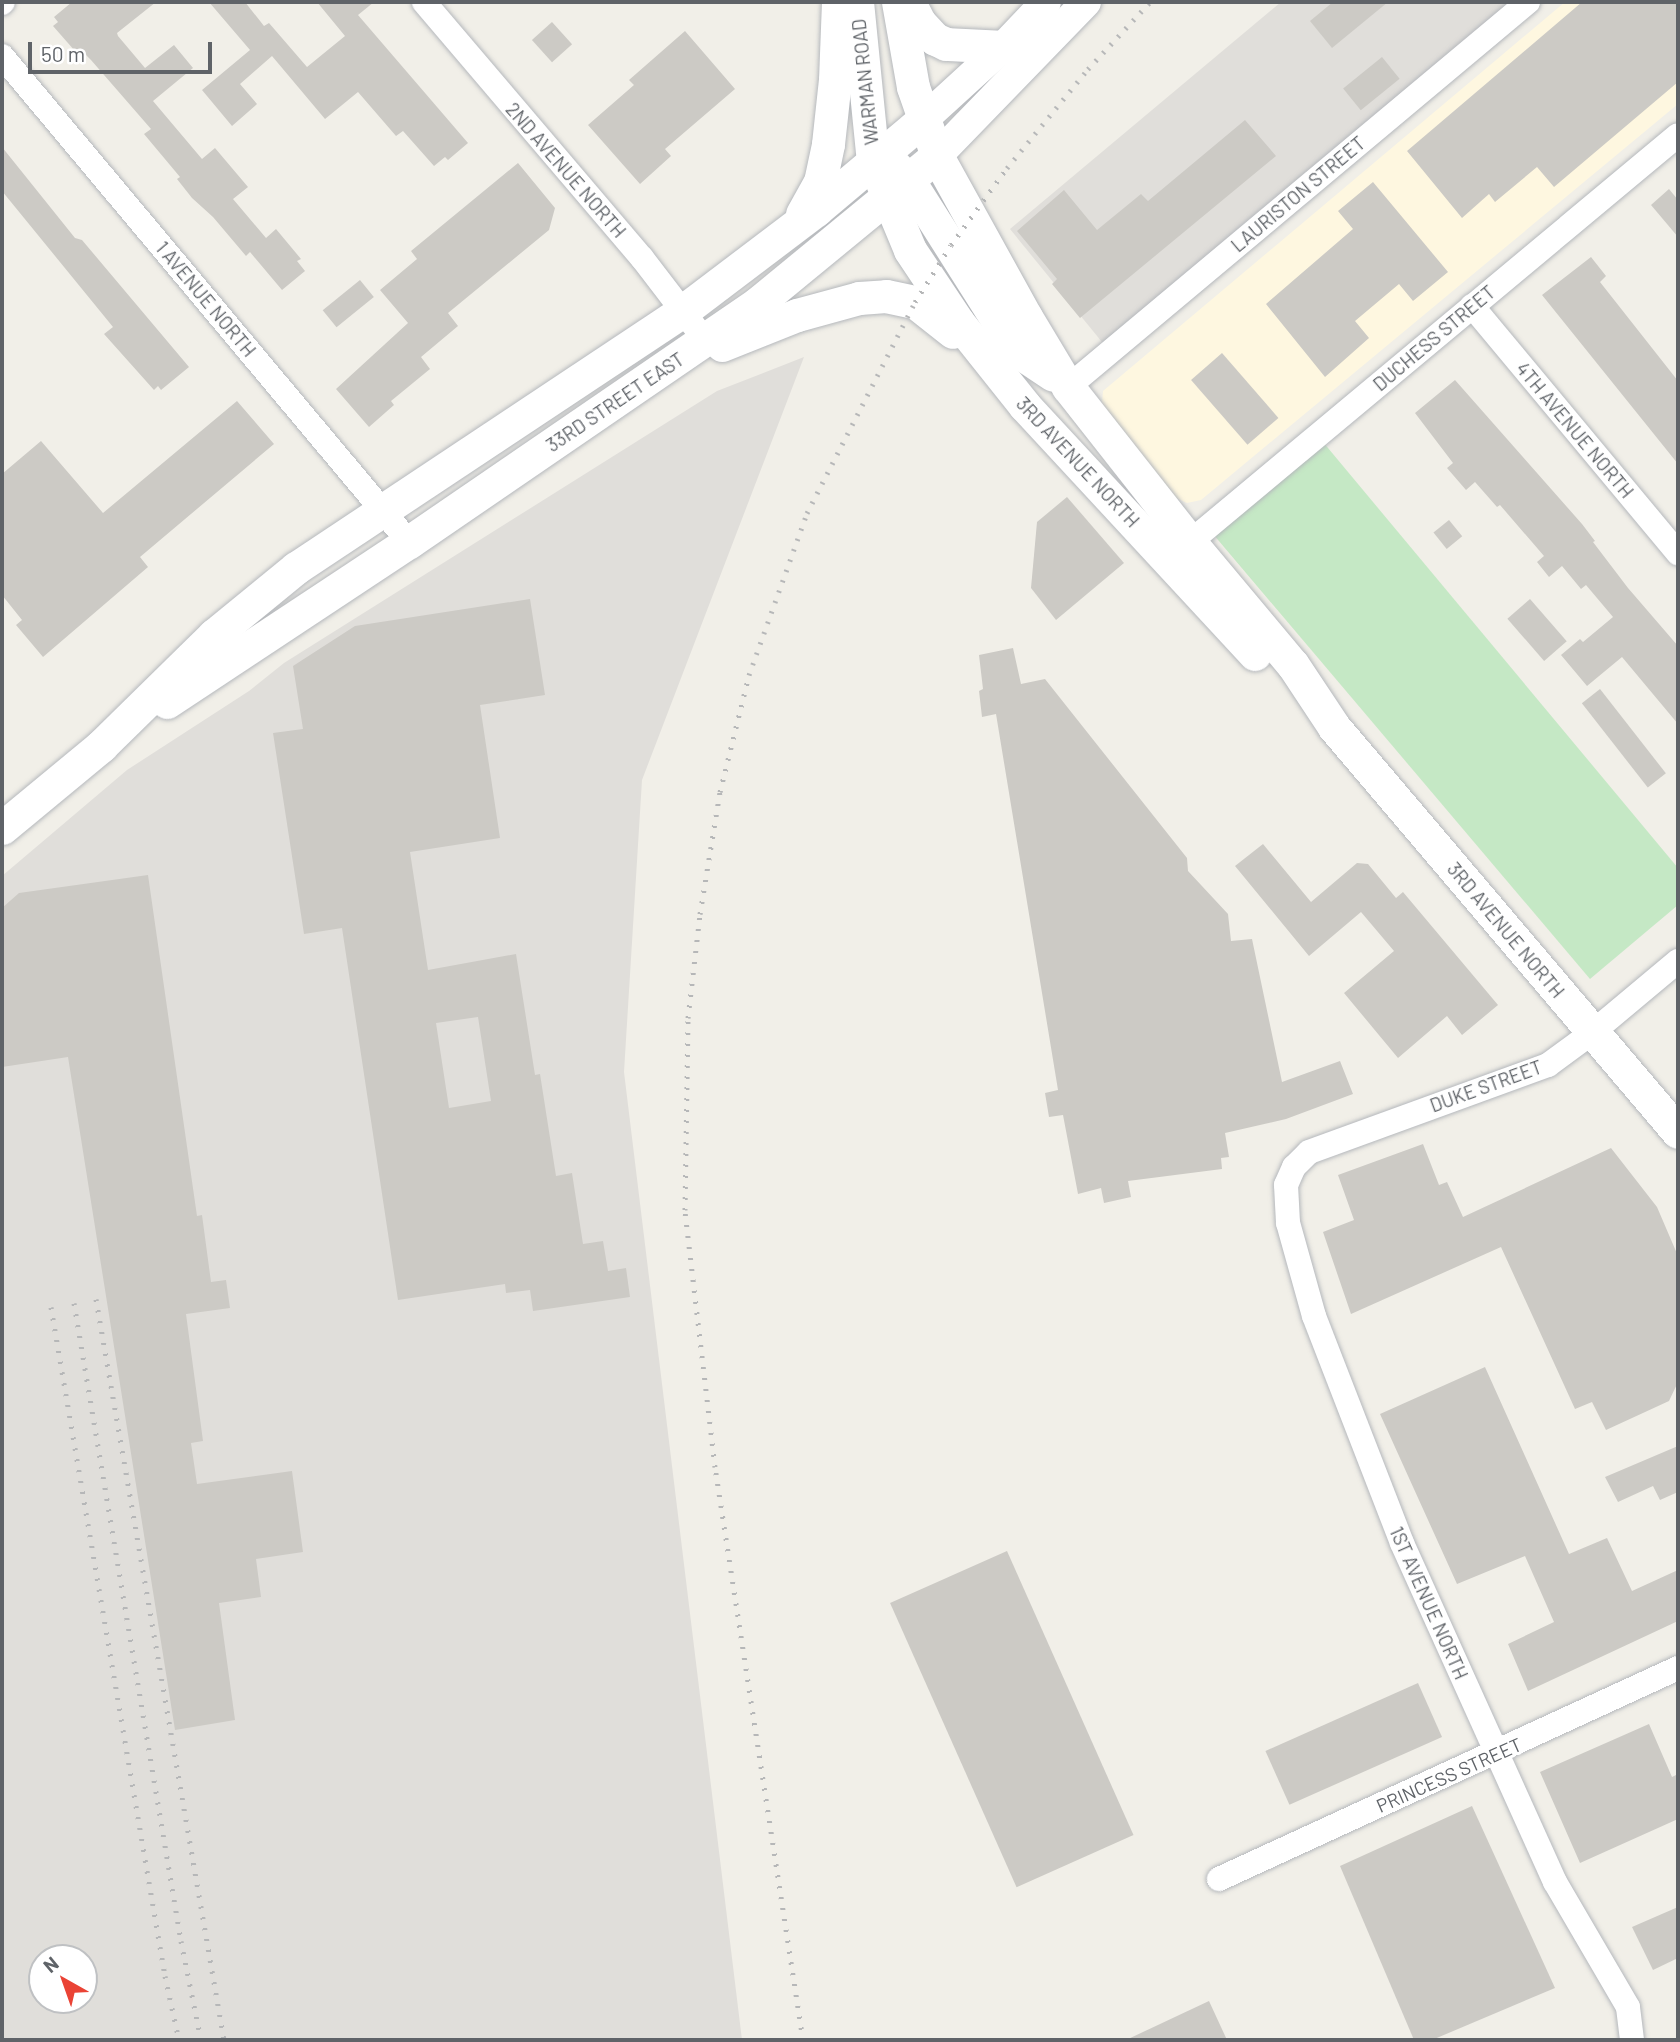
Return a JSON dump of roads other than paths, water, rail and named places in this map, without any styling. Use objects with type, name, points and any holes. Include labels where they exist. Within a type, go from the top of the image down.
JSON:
[{"type":"main road","points":[[796,225],[820,182],[828,144],[838,2]]},
{"type":"main road","name":"WARMAN ROAD","points":[[857,2],[861,72],[873,161]]},
{"type":"main road","points":[[898,2],[906,58],[923,120]]},
{"type":"main road","points":[[909,2],[919,22],[935,39],[946,44],[1003,47]]},
{"type":"main road","name":"33RD STREET EAST","points":[[2,828],[101,746],[214,635],[296,568],[683,311],[796,225],[923,120]]},
{"type":"main road","name":"3RD AVENUE NORTH","points":[[923,120],[937,156],[1068,387],[1293,665],[1334,727],[1678,1132]]},
{"type":"main road","name":"33RD STREET EAST","points":[[101,746],[662,371],[759,302],[937,156]]},
{"type":"main road","name":"3RD AVENUE NORTH","points":[[873,161],[898,189],[910,250],[1024,406],[1277,678],[1334,727]]},
{"type":"main road","points":[[898,189],[1022,354],[1068,387]]},
{"type":"main road","points":[[662,371],[797,315],[859,298],[886,296],[915,302],[945,323],[1024,406]]},
{"type":"street","name":"2ND AVENUE NORTH","points":[[424,2],[705,340]]},
{"type":"street","name":"33RD STREET EAST","points":[[923,120],[1003,47],[1046,2]]},
{"type":"street","name":"33RD STREET EAST","points":[[937,156],[1086,2]]},
{"type":"street","name":"LAURISTON STREET","points":[[1068,387],[1528,2]]},
{"type":"street","name":"1 AVENUE NORTH","points":[[2,56],[409,542]]},
{"type":"street","name":"DUCHESS STREET","points":[[1191,542],[1678,135]]},
{"type":"street","name":"4TH AVENUE NORTH","points":[[1472,306],[1678,553]]},
{"type":"street","name":"DUKE STREET","points":[[1309,1152],[1548,1065],[1593,1032],[1678,961]]},
{"type":"street","name":"1ST AVENUE NORTH","points":[[1309,1152],[1294,1167],[1286,1185],[1285,1203],[1314,1316],[1402,1543],[1555,1882],[1628,2007],[1632,2040]]},
{"type":"street","name":"PRINCESS STREET","points":[[1219,1879],[1497,1754],[1678,1668]]},
{"type":"railway","points":[[803,2040],[715,1467],[685,1210],[688,1018],[700,914],[720,792],[749,675],[807,513],[915,302],[951,245],[1007,168],[1088,69],[1150,2]]},
{"type":"railway","points":[[96,1299],[224,2040]]},
{"type":"railway","points":[[74,1303],[181,1941],[201,2040]]},
{"type":"railway","points":[[51,1307],[165,1976],[179,2040]]}]
